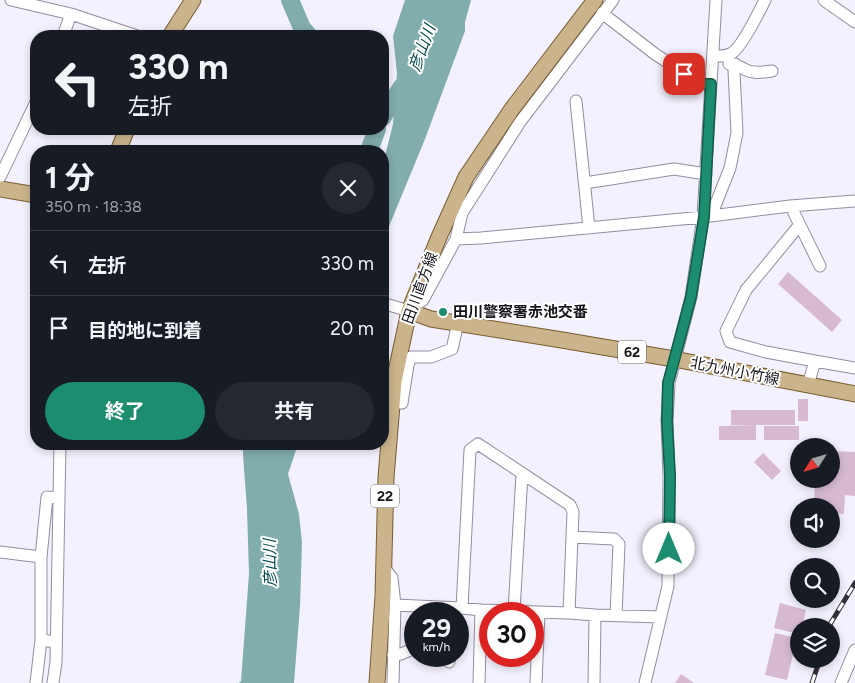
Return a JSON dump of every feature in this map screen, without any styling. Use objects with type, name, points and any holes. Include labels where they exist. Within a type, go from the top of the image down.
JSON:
[{"type":"main road","points":[[174,30],[193,0]]},
{"type":"main road","name":"田川直方線","points":[[389,440],[403,310],[466,178],[512,109],[599,7]]},
{"type":"main road","points":[[0,189],[30,194]]},
{"type":"main road","name":"北九州小竹線","points":[[403,310],[431,319],[674,360],[855,394]]},
{"type":"main road","name":"田川直方線","points":[[377,683],[383,596],[388,450]]},
{"type":"street","points":[[10,0],[71,14],[119,30]]},
{"type":"street","points":[[389,306],[403,310],[423,300],[456,239],[462,213],[520,122],[599,7],[613,0]]},
{"type":"street","points":[[645,683],[668,586],[670,476],[667,421],[668,383],[691,297],[707,217],[706,174],[716,0]]},
{"type":"street","points":[[713,59],[724,57],[740,45],[765,0]]},
{"type":"street","points":[[824,0],[855,22]]},
{"type":"street","points":[[599,7],[655,54],[699,84],[711,84]]},
{"type":"street","points":[[65,30],[71,14]]},
{"type":"street","points":[[713,59],[735,64],[747,71],[757,73],[772,71]]},
{"type":"street","points":[[707,217],[730,168],[736,133],[735,64]]},
{"type":"street","points":[[576,101],[589,228]]},
{"type":"street","points":[[0,177],[30,114]]},
{"type":"street","points":[[585,183],[674,169],[706,174]]},
{"type":"street","points":[[456,239],[707,217],[793,206],[855,201]]},
{"type":"street","points":[[793,206],[794,213],[820,266]]},
{"type":"street","points":[[800,226],[746,290],[726,330],[730,342],[766,352],[855,368]]},
{"type":"street","points":[[392,403],[402,403],[411,356],[431,357],[452,349],[458,323]]},
{"type":"street","points":[[808,385],[815,361]]},
{"type":"street","points":[[457,602],[470,450],[478,444],[570,505],[573,512],[568,613]]},
{"type":"street","points":[[53,683],[56,662],[60,450]]},
{"type":"street","points":[[515,602],[522,474]]},
{"type":"street","points":[[36,683],[41,640],[41,557],[47,497],[59,498]]},
{"type":"street","points":[[572,537],[614,539],[619,544],[616,616]]},
{"type":"street","points":[[0,552],[41,557]]},
{"type":"street","points":[[383,566],[392,578],[395,605],[392,683]]},
{"type":"street","points":[[395,605],[404,606]]},
{"type":"street","points":[[544,612],[661,617]]},
{"type":"street","points":[[594,683],[596,615]]},
{"type":"street","points":[[41,640],[56,642]]},
{"type":"street","points":[[841,683],[855,650]]},
{"type":"street","points":[[394,655],[404,653]]},
{"type":"street","points":[[479,667],[479,683]]},
{"type":"street","points":[[536,683],[537,667]]},
{"type":"water","points":[[405,0],[471,0],[465,22],[465,31],[425,139],[389,226],[388,145],[393,124],[397,73],[393,36]]},
{"type":"water","points":[[243,450],[296,450],[288,474],[299,514],[302,543],[300,606],[294,683],[239,683],[241,681],[249,574]]},
{"type":"building","points":[[788,272],[842,320],[832,332],[778,284]]},
{"type":"building","points":[[798,399],[808,399],[808,421],[798,421]]},
{"type":"building","points":[[731,410],[795,410],[795,425],[731,425]]},
{"type":"building","points":[[756,425],[756,440],[719,440],[719,426]]},
{"type":"building","points":[[764,426],[799,426],[799,438],[764,440]]},
{"type":"building","points":[[840,451],[855,452],[855,496],[845,495],[844,514],[840,514],[840,498],[814,498],[815,488],[840,488]]},
{"type":"building","points":[[763,453],[781,471],[772,480],[754,462]]},
{"type":"building","points":[[780,603],[790,606],[790,608],[806,610],[804,618],[790,618],[790,632],[774,628]]},
{"type":"building","points":[[775,633],[790,636],[790,667],[787,680],[765,675]]},
{"type":"building","points":[[681,674],[694,683],[675,683]]},
{"type":"waterway","points":[[290,0],[304,30]]},
{"type":"waterway","name":"彦山川","points":[[389,107],[409,79]]},
{"type":"waterway","name":"彦山川","points":[[371,145],[375,135]]},
{"type":"railway","points":[[834,618],[855,583]]},
{"type":"railway","points":[[812,683],[817,668]]},
{"type":"place","name":"田川警察署赤池交番","points":[[443,312]]},
{"type":"route","points":[[669,549],[668,383],[691,297],[704,217],[711,84],[699,84],[684,74]]}]
